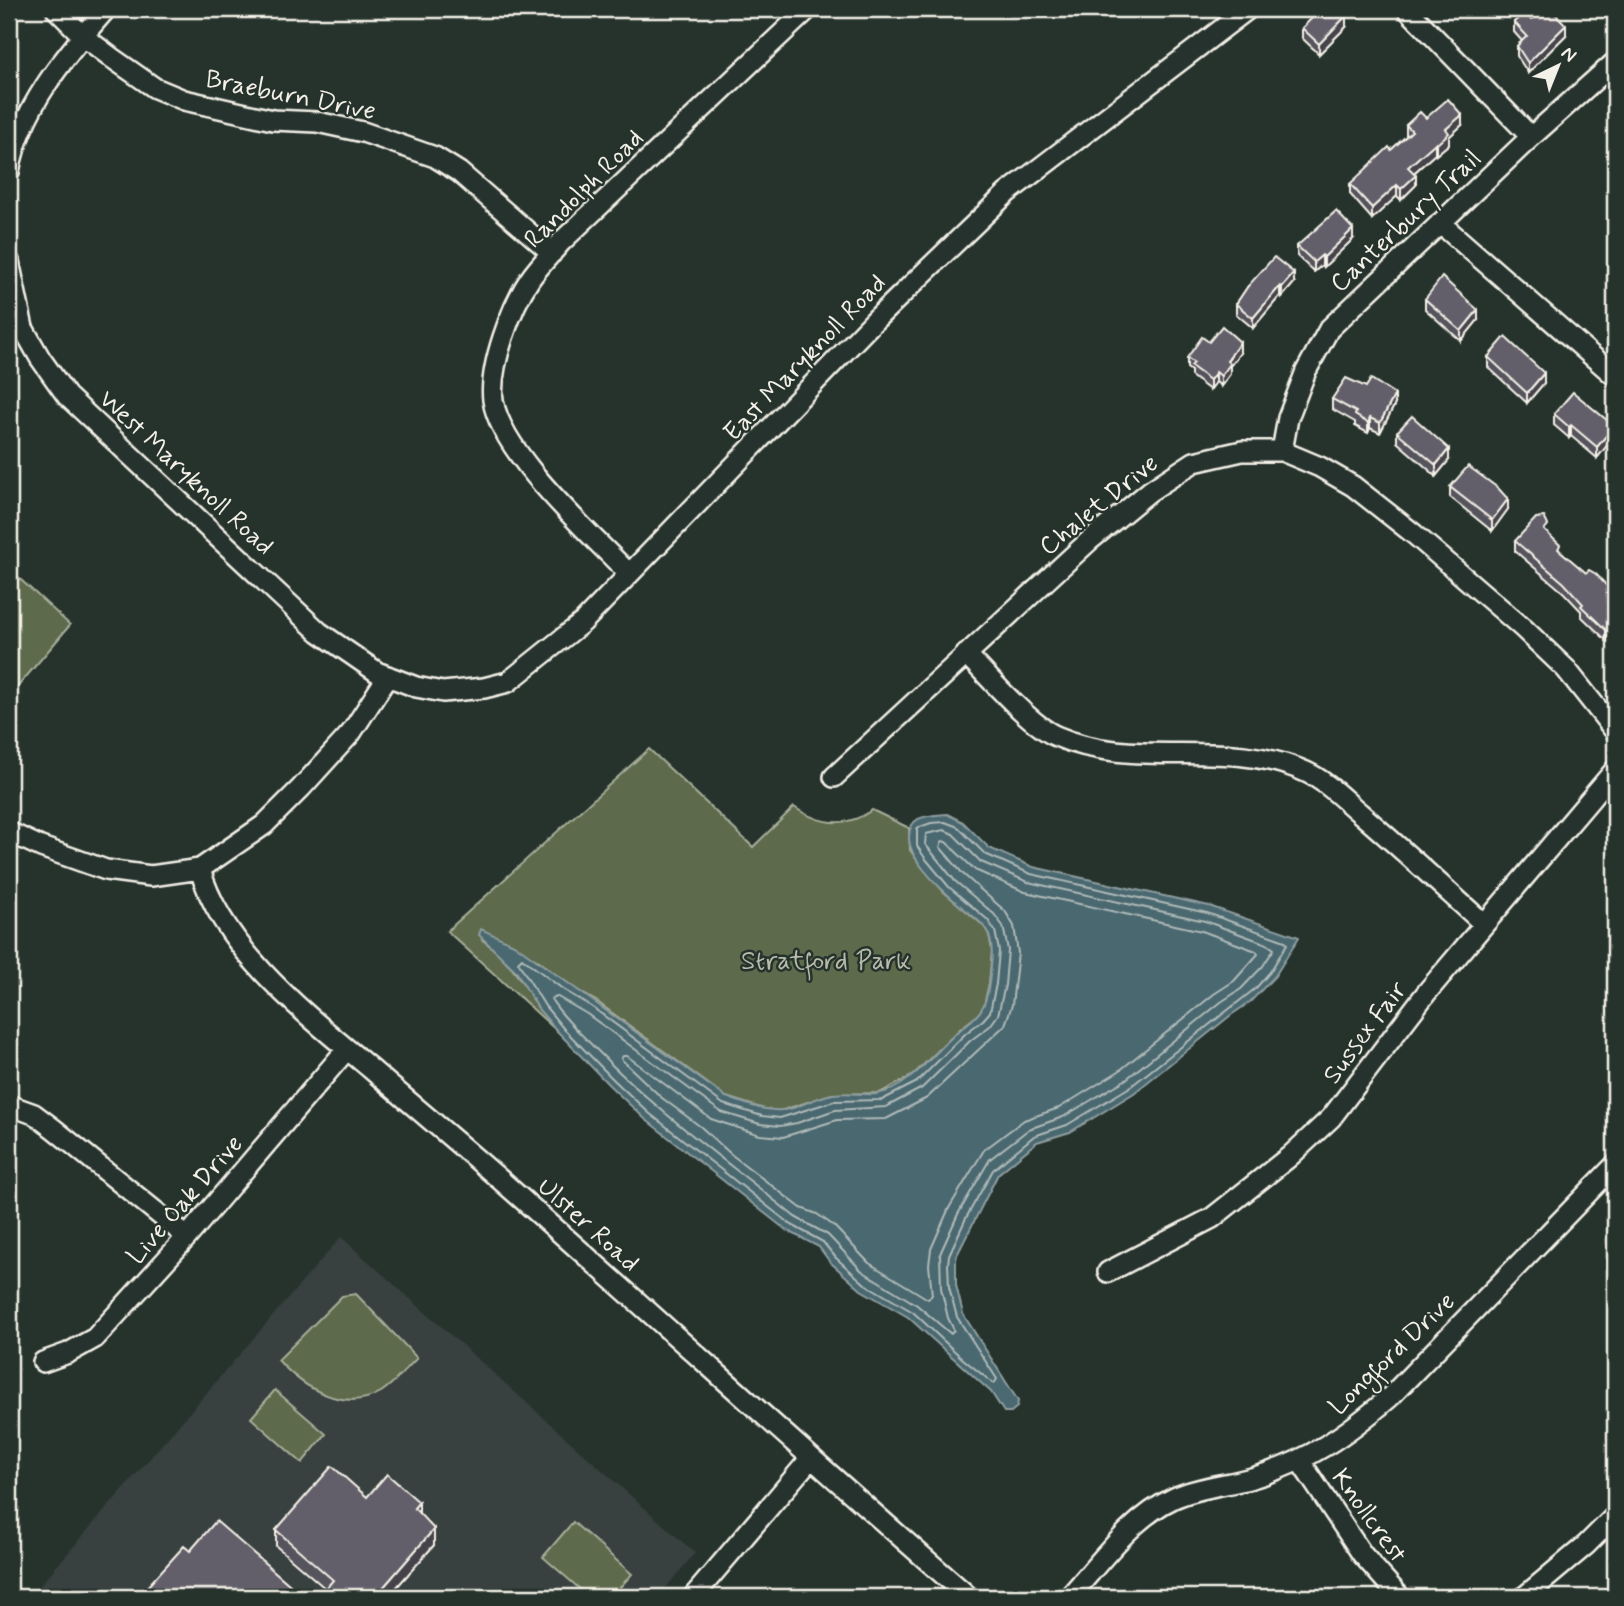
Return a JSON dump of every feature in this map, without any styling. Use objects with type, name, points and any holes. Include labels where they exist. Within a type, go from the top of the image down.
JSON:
[{"type":"street","name":"Braeburn Drive","points":[[56,9],[83,36],[155,88],[184,100],[273,120],[317,122],[352,129],[435,157],[459,172],[552,253]]},
{"type":"street","points":[[9,172],[12,153],[26,116],[51,78],[106,9]]},
{"type":"street","name":"Randolph Road","points":[[629,574],[513,449],[493,402],[492,379],[506,328],[529,280],[552,253],[808,9]]},
{"type":"street","name":"East Maryknoll Road","points":[[388,676],[416,687],[443,692],[484,688],[508,682],[583,622],[875,320],[990,208],[1059,151],[1248,9]]},
{"type":"street","points":[[1407,9],[1531,137]]},
{"type":"street","name":"Canterbury Trail","points":[[1282,451],[1288,418],[1297,394],[1329,329],[1531,137],[1615,62]]},
{"type":"street","points":[[1440,223],[1615,376]]},
{"type":"street","name":"West Maryknoll Road","points":[[9,261],[23,328],[40,358],[68,396],[319,632],[377,672],[388,676]]},
{"type":"street","name":"Chalet Drive","points":[[834,777],[1089,541],[1150,491],[1194,462],[1242,452],[1282,451],[1320,467],[1353,486],[1433,550],[1523,628],[1566,669],[1615,731]]},
{"type":"street","points":[[966,654],[1026,714],[1054,736],[1094,748],[1126,752],[1218,752],[1278,761],[1309,773],[1389,838],[1484,924]]},
{"type":"street","points":[[9,832],[41,847],[106,870],[152,876],[200,869],[264,825],[301,788],[351,733],[388,676]]},
{"type":"street","name":"Sussex Fair","points":[[1108,1272],[1212,1218],[1289,1157],[1331,1118],[1427,992],[1615,770]]},
{"type":"street","name":"Ulster Road","points":[[200,869],[206,889],[230,932],[292,1000],[512,1191],[810,1459],[970,1597]]},
{"type":"street","name":"Live Oak Drive","points":[[43,1362],[68,1353],[95,1338],[187,1237],[347,1049]]},
{"type":"street","points":[[9,1105],[34,1114],[187,1237]]},
{"type":"street","name":"Longford Drive","points":[[1069,1597],[1129,1530],[1175,1497],[1252,1478],[1300,1461],[1355,1427],[1390,1397],[1615,1165]]},
{"type":"street","points":[[693,1597],[810,1459]]},
{"type":"street","name":"Knollcrest","points":[[1300,1461],[1362,1554],[1400,1597]]},
{"type":"street","points":[[1524,1597],[1586,1545],[1615,1516]]},
{"type":"shaded area","points":[[341,1237],[695,1553],[658,1597],[30,1597]]},
{"type":"green space","points":[[9,569],[70,625],[9,697]]},
{"type":"green space","name":"Stratford Park","points":[[649,749],[753,847],[794,807],[813,817],[833,822],[852,820],[872,810],[909,828],[910,850],[919,863],[944,892],[984,926],[989,934],[992,951],[983,1010],[912,1076],[880,1093],[832,1094],[780,1111],[764,1109],[726,1097],[596,1001],[568,985],[539,961],[481,939],[514,971],[558,1032],[447,931]]},
{"type":"green space","points":[[356,1294],[417,1358],[381,1392],[353,1400],[325,1394],[312,1388],[278,1360],[342,1296]]},
{"type":"green space","points":[[275,1390],[326,1434],[302,1463],[251,1418]]},
{"type":"green space","points":[[573,1522],[632,1574],[611,1597],[589,1597],[543,1557]]},
{"type":"water","points":[[947,814],[963,822],[989,848],[1033,867],[1209,906],[1299,937],[1275,976],[1250,1002],[1134,1093],[1070,1132],[1037,1142],[998,1174],[956,1257],[956,1285],[963,1314],[1018,1401],[1017,1407],[1011,1412],[1004,1412],[991,1392],[908,1317],[861,1290],[830,1262],[819,1247],[786,1230],[645,1119],[558,1032],[539,1010],[516,971],[479,935],[481,929],[514,944],[726,1097],[759,1108],[785,1110],[833,1094],[876,1094],[908,1080],[972,1020],[985,1003],[992,956],[987,931],[922,868],[915,858],[909,839],[915,821],[926,816]]},
{"type":"building","points":[[1321,9],[1338,9],[1346,16],[1319,44],[1302,28]]},
{"type":"building","points":[[1544,9],[1551,9],[1566,25],[1528,63],[1517,46],[1527,36],[1514,22],[1524,13],[1531,20]]},
{"type":"building","points":[[1448,99],[1462,115],[1446,129],[1449,133],[1408,167],[1416,175],[1401,189],[1397,185],[1372,208],[1350,184],[1389,147],[1391,150],[1412,131],[1406,125],[1420,112],[1426,118]]},
{"type":"building","points":[[1336,211],[1353,229],[1324,257],[1322,255],[1314,262],[1297,246]]},
{"type":"building","points":[[1274,257],[1294,273],[1253,318],[1236,304]]},
{"type":"building","points":[[1442,277],[1478,310],[1461,331],[1425,299]]},
{"type":"building","points":[[1222,326],[1240,342],[1221,376],[1216,372],[1210,380],[1191,366],[1194,363],[1187,358],[1202,337],[1209,342]]},
{"type":"building","points":[[1505,337],[1544,373],[1527,393],[1488,357]]},
{"type":"building","points":[[1346,378],[1366,387],[1371,379],[1395,394],[1380,423],[1370,418],[1368,423],[1355,415],[1356,412],[1332,399]]},
{"type":"building","points":[[1573,392],[1614,426],[1597,447],[1554,414]]},
{"type":"building","points":[[1412,416],[1449,449],[1436,465],[1397,432]]},
{"type":"building","points":[[1468,466],[1498,488],[1508,499],[1492,520],[1450,487]]},
{"type":"building","points":[[1544,517],[1548,525],[1544,530],[1560,545],[1558,549],[1586,573],[1589,570],[1596,574],[1615,595],[1615,620],[1606,630],[1581,606],[1583,604],[1564,583],[1515,541],[1536,518]]},
{"type":"building","points":[[332,1466],[367,1497],[387,1474],[419,1502],[414,1508],[434,1529],[375,1597],[354,1597],[345,1589],[338,1597],[319,1597],[333,1580],[276,1530]]},
{"type":"building","points":[[216,1521],[304,1597],[138,1597],[184,1546],[190,1551]]}]
